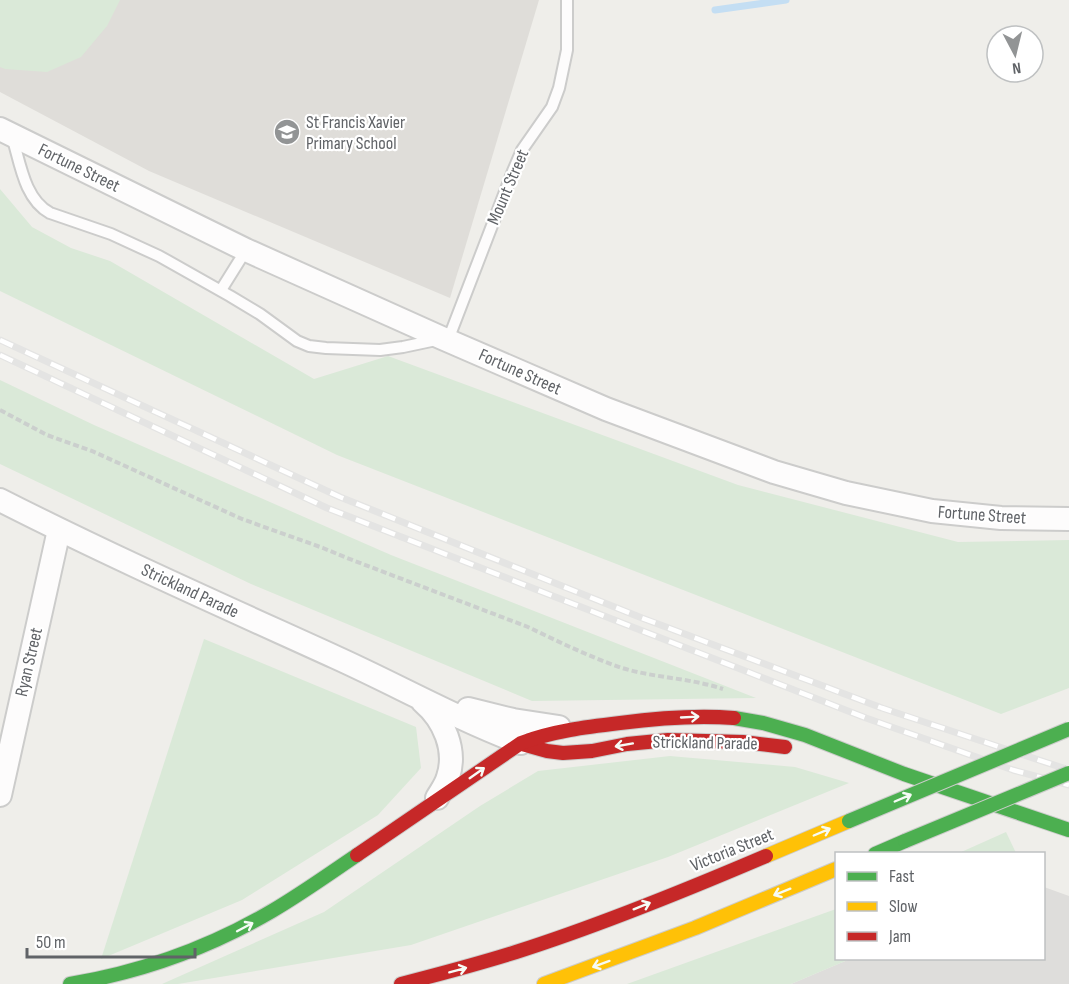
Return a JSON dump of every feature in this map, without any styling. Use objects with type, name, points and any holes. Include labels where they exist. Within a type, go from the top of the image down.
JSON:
[{"type":"street","name":"Fortune Street","points":[[6,132],[246,250],[445,340],[606,409],[774,472],[846,494],[932,511],[1001,518],[1069,519]]},
{"type":"street","name":"Strickland Parade","points":[[0,500],[59,530],[382,678],[471,723],[521,744],[563,753],[668,740],[743,742],[804,750],[889,768]]},
{"type":"street","name":"Ryan Street","points":[[0,795],[59,530]]},
{"type":"street","name":"Strickland Parade","points":[[382,678],[494,716],[548,726],[590,726]]},
{"type":"street","points":[[408,691],[434,714],[445,732],[451,750],[451,768],[446,783],[436,798],[422,811]]},
{"type":"street","name":"Strickland Parade","points":[[521,744],[554,732],[590,726],[699,716],[740,719],[799,732],[889,768],[1069,830]]},
{"type":"street","name":"Victoria Street","points":[[401,984],[473,966],[575,932],[739,867],[1069,729]]},
{"type":"street","points":[[70,984],[142,969],[232,934],[265,916],[521,744]]},
{"type":"street","points":[[880,852],[1069,772]]},
{"type":"street","points":[[544,984],[694,928],[835,870]]},
{"type":"lane","name":"Mount Street","points":[[445,340],[517,160],[552,107],[559,88],[567,50],[567,0]]},
{"type":"lane","points":[[6,132],[31,195],[38,206],[131,242],[260,314],[297,341],[309,346],[326,348],[380,350],[445,340]]},
{"type":"lane","points":[[221,291],[246,250]]},
{"type":"path","points":[[0,410],[47,435],[111,460],[242,519],[528,627],[624,668],[706,683],[725,690]]},
{"type":"shaded area","name":"St Francis Xavier Primary School","points":[[0,0],[539,0],[450,298],[149,171],[0,92]]},
{"type":"shaded area","points":[[1045,887],[1069,896],[1069,984],[791,984],[848,960],[1045,960]]},
{"type":"green space","points":[[0,0],[120,0],[107,26],[81,57],[47,72],[0,67]]},
{"type":"green space","points":[[0,189],[32,227],[71,248],[110,261],[314,379],[388,356],[738,485],[958,542],[1069,540],[1069,688],[1001,714],[337,455],[0,291]]},
{"type":"green space","points":[[0,380],[94,425],[391,555],[756,698],[532,701],[251,584],[0,464]]},
{"type":"green space","points":[[204,639],[416,727],[421,768],[378,815],[242,900],[101,959]]},
{"type":"green space","points":[[670,756],[795,767],[849,783],[668,857],[411,945],[178,984],[162,984],[324,912],[480,806],[538,771]]},
{"type":"green space","points":[[1006,832],[1016,852],[961,852]]},
{"type":"green space","points":[[835,909],[835,960],[848,960],[791,984],[627,984]]},
{"type":"waterway","points":[[715,10],[786,0]]},
{"type":"railway","points":[[0,340],[340,497],[642,618],[882,708],[1069,770]]},
{"type":"railway","points":[[0,355],[327,508],[866,718],[1013,770],[1069,785]]},
{"type":"traffic: fast","points":[[734,718],[763,723],[805,735],[904,774],[1069,830]]},
{"type":"traffic: fast","points":[[849,821],[1069,729]]},
{"type":"traffic: fast","points":[[905,841],[1069,773]]},
{"type":"traffic: fast","points":[[880,852],[905,841]]},
{"type":"traffic: fast","points":[[70,984],[149,965],[224,936],[283,904],[357,855]]},
{"type":"traffic: slow","points":[[766,856],[849,821]]},
{"type":"traffic: slow","points":[[544,984],[695,928],[835,869]]},
{"type":"traffic: jam","points":[[357,855],[521,743],[570,730],[634,721],[691,717],[734,718]]},
{"type":"traffic: jam","points":[[522,744],[563,753],[668,740],[743,742],[785,747]]},
{"type":"traffic: jam","points":[[401,984],[548,942],[673,895],[766,856]]},
{"type":"place","name":"St Francis Xavier Primary School","points":[[287,132]]}]
